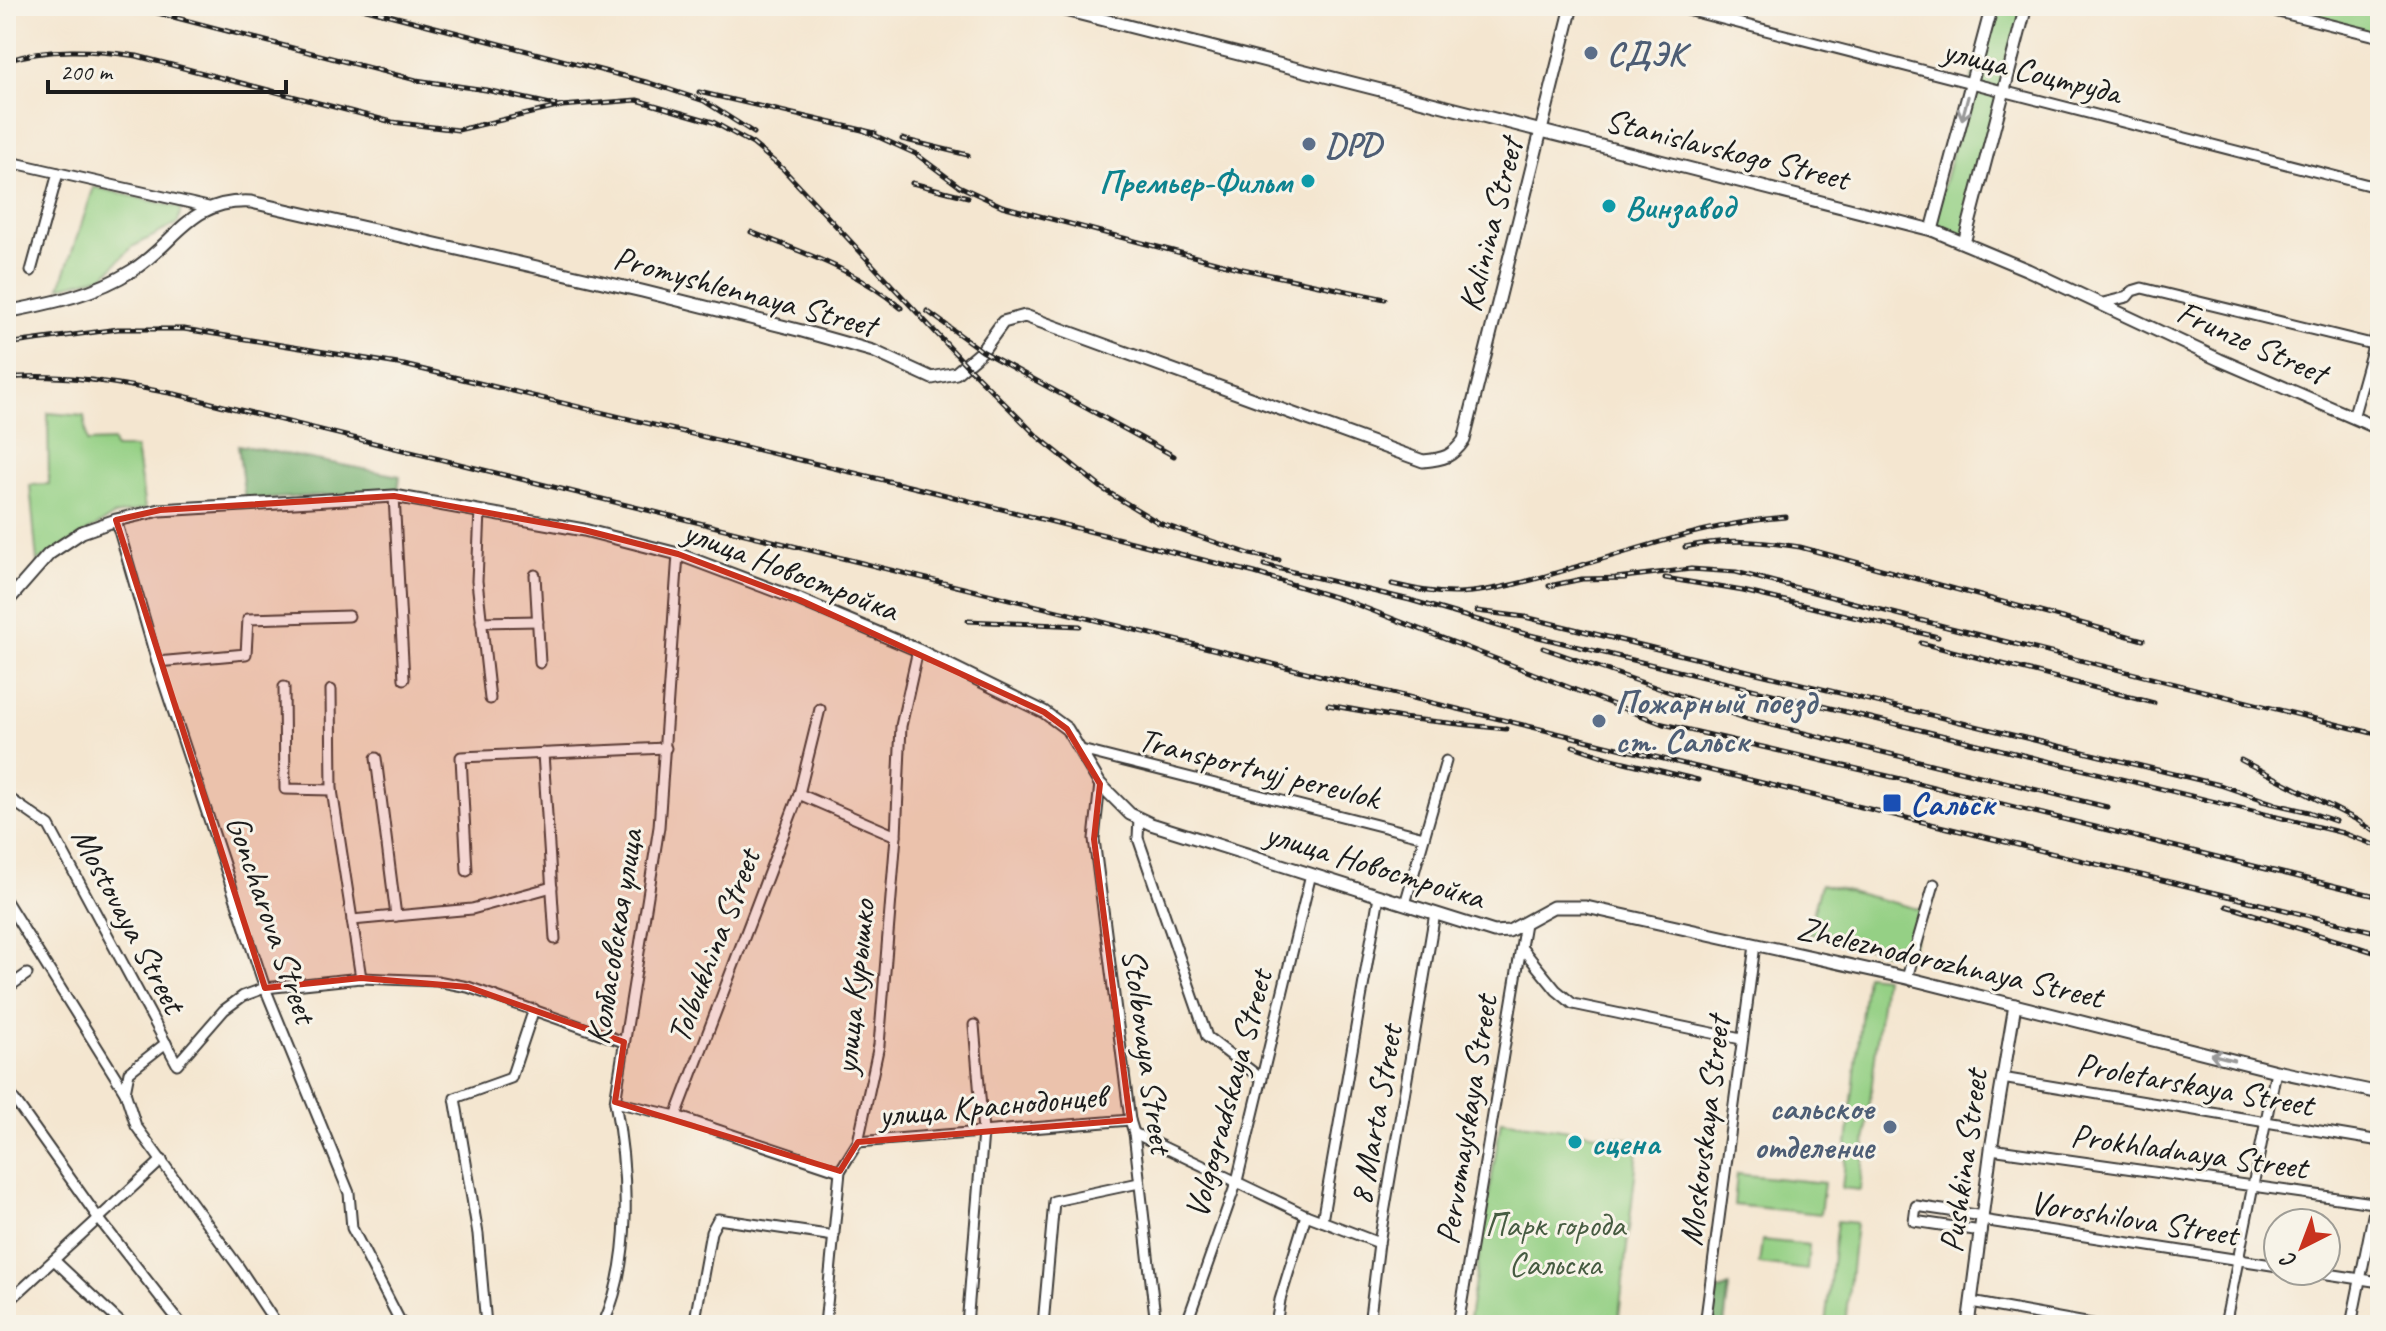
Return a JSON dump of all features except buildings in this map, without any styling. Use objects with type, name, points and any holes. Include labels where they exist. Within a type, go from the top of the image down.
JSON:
[{"type":"main road","name":"Stanislavskogo Street","points":[[1049,6],[1932,230],[2103,303]]},
{"type":"main road","name":"Kalinina Street","points":[[1454,454],[1464,440],[1572,6]]},
{"type":"main road","points":[[1932,230],[1992,6]]},
{"type":"main road","points":[[1964,243],[2026,6]]},
{"type":"main road","name":"Promyshlennaya Street","points":[[208,207],[229,201],[251,202],[642,291],[873,351],[932,378],[956,373],[982,351],[1003,322],[1025,316],[1423,461],[1443,459],[1454,454]]},
{"type":"main road","points":[[6,312],[76,297],[110,282],[135,268],[208,207]]},
{"type":"main road","name":"Frunze Street","points":[[2103,303],[2220,360],[2380,429]]},
{"type":"main road","name":"улица Новостройка","points":[[6,603],[49,554],[82,532],[160,510],[394,496],[584,530],[678,554],[800,600],[918,650],[1044,712],[1067,729],[1100,784],[1130,814],[1151,824],[1494,932],[1509,931]]},
{"type":"main road","name":"Zheleznodorozhnaya Street","points":[[1509,931],[1553,907],[1586,907],[1907,978],[2276,1071],[2380,1093]]},
{"type":"main road","name":"Pushkina Street","points":[[1968,1325],[1991,1149],[2015,1005]]},
{"type":"street","name":"улица Соцтруда","points":[[1672,6],[2380,188]]},
{"type":"street","points":[[2254,6],[2380,37]]},
{"type":"street","points":[[6,161],[208,207]]},
{"type":"street","points":[[31,271],[58,173]]},
{"type":"street","points":[[2103,303],[2127,297],[2132,291],[2142,288],[2377,346]]},
{"type":"street","points":[[2353,418],[2377,346],[2380,321]]},
{"type":"street","points":[[394,496],[404,679]]},
{"type":"street","points":[[480,511],[477,581],[490,699]]},
{"type":"street","name":"Goncharova Street","points":[[116,520],[157,662],[265,988],[349,1193],[352,1228],[402,1325]]},
{"type":"street","name":"Колбасовская улица","points":[[603,1325],[617,1286],[625,1207],[622,1138],[615,1102],[659,827],[678,554]]},
{"type":"street","points":[[535,575],[540,663]]},
{"type":"street","points":[[157,662],[246,654],[248,619],[349,616]]},
{"type":"street","points":[[481,622],[538,621]]},
{"type":"street","name":"улица Курышко","points":[[825,1325],[840,1171],[858,1142],[879,1045],[896,836],[901,726],[918,650]]},
{"type":"street","points":[[284,687],[285,789],[332,790]]},
{"type":"street","points":[[331,690],[332,790],[361,978]]},
{"type":"street","name":"Tolbukhina Street","points":[[676,1116],[799,794],[820,709]]},
{"type":"street","points":[[467,871],[461,757],[666,748]]},
{"type":"street","name":"Transportnyj pereulok","points":[[1081,750],[1424,837]]},
{"type":"street","points":[[543,753],[555,939]]},
{"type":"street","points":[[376,758],[396,916]]},
{"type":"street","points":[[1405,904],[1446,761]]},
{"type":"street","name":"Stolbovaya Street","points":[[1100,784],[1094,839],[1134,1133],[1156,1325]]},
{"type":"street","points":[[799,794],[896,836]]},
{"type":"street","name":"Mostovaya Street","points":[[6,796],[49,826],[177,1064],[224,1010],[243,996],[265,988]]},
{"type":"street","points":[[1139,818],[1138,838],[1207,1037],[1262,1079]]},
{"type":"street","name":"Volgogradskaya Street","points":[[1186,1325],[1237,1181],[1311,874]]},
{"type":"street","points":[[1907,978],[1934,884]]},
{"type":"street","points":[[352,920],[472,909],[552,887]]},
{"type":"street","points":[[1322,1221],[1379,896]]},
{"type":"street","points":[[6,901],[125,1092],[136,1126],[277,1325]]},
{"type":"street","name":"8 Marta Street","points":[[1369,1325],[1379,1243],[1435,913]]},
{"type":"street","name":"Pervomayskaya Street","points":[[1458,1325],[1525,923]]},
{"type":"street","name":"Moskovskaya Street","points":[[1705,1325],[1755,945]]},
{"type":"street","points":[[1521,947],[1556,990],[1573,1004],[1741,1039]]},
{"type":"street","points":[[6,989],[27,974]]},
{"type":"street","points":[[265,988],[361,978],[437,981],[468,987],[624,1042]]},
{"type":"street","points":[[486,1325],[478,1234],[455,1098],[511,1078],[534,1009]]},
{"type":"street","points":[[967,1325],[983,1132],[974,1025]]},
{"type":"street","name":"Mostovaya Street","points":[[125,1092],[129,1072],[166,1043]]},
{"type":"street","points":[[2225,1325],[2276,1071]]},
{"type":"street","name":"Proletarskaya Street","points":[[2002,1078],[2380,1141]]},
{"type":"street","points":[[6,1088],[99,1219],[182,1325]]},
{"type":"street","points":[[615,1102],[676,1116],[840,1171]]},
{"type":"street","name":"улица Краснодонцев","points":[[858,1142],[1130,1120]]},
{"type":"street","name":"улица Краснодонцев","points":[[1134,1133],[1306,1215],[1379,1243]]},
{"type":"street","name":"Prokhladnaya Street","points":[[1991,1149],[2378,1204]]},
{"type":"street","points":[[6,1304],[162,1160]]},
{"type":"street","points":[[2351,1325],[2378,1204],[2380,1181]]},
{"type":"street","points":[[1043,1325],[1054,1201],[1139,1183]]},
{"type":"street","name":"Voroshilova Street","points":[[1982,1222],[1914,1221],[1916,1206],[1982,1222],[2262,1264]]},
{"type":"street","points":[[1276,1325],[1280,1300],[1306,1215]]},
{"type":"street","points":[[694,1325],[711,1232],[718,1219],[834,1236]]},
{"type":"street","points":[[54,1260],[123,1325]]},
{"type":"street","points":[[2342,1276],[2380,1282]]},
{"type":"street","points":[[1971,1302],[2097,1325]]},
{"type":"highlighted area","points":[[394,496],[584,530],[678,554],[800,600],[1044,712],[1067,729],[1100,784],[1094,839],[1130,1120],[858,1142],[840,1171],[615,1102],[624,1042],[468,987],[361,978],[265,988],[116,520],[160,510]]},
{"type":"green space","points":[[1991,6],[2026,6],[1964,243],[1932,230]]},
{"type":"green space","points":[[2254,6],[2380,6],[2380,37]]},
{"type":"green space","points":[[94,187],[181,208],[178,223],[132,247],[104,276],[60,287]]},
{"type":"green space","points":[[48,413],[84,416],[87,442],[113,441],[115,448],[136,448],[145,509],[115,515],[37,562],[30,485],[49,484]]},
{"type":"green space","points":[[238,445],[400,476],[398,491],[245,500]]},
{"type":"green space","points":[[1821,884],[1922,910],[1909,959],[1808,932]]},
{"type":"green space","points":[[1866,975],[1884,977],[1860,1190],[1842,1188]]},
{"type":"green space","name":"Парк города Сальска","points":[[1501,1120],[1639,1140],[1618,1325],[1468,1325]]},
{"type":"green space","points":[[1737,1174],[1824,1183],[1820,1214],[1734,1205]]},
{"type":"green space","points":[[1837,1221],[1856,1223],[1845,1325],[1825,1325]]},
{"type":"green space","points":[[1762,1240],[1809,1245],[1807,1270],[1759,1264]]},
{"type":"green space","points":[[1729,1286],[1724,1325],[1711,1325],[1715,1292]]},
{"type":"railway","points":[[131,6],[416,80],[486,90],[555,105]]},
{"type":"railway","points":[[355,6],[650,83],[704,101],[754,133]]},
{"type":"railway","points":[[6,61],[38,53],[71,51],[137,56],[392,122],[458,130],[562,106],[637,100],[713,122],[753,144],[783,169],[967,366],[1037,436],[1103,489],[1159,523],[1250,554],[1279,560]]},
{"type":"railway","points":[[699,92],[875,133]]},
{"type":"railway","points":[[863,130],[916,154],[959,186],[1002,206],[1238,268],[1385,299]]},
{"type":"railway","points":[[902,139],[968,155]]},
{"type":"railway","points":[[912,183],[968,197]]},
{"type":"railway","points":[[751,232],[848,273],[901,308]]},
{"type":"railway","points":[[927,311],[982,351],[1174,456]]},
{"type":"railway","points":[[6,344],[118,329],[184,329],[404,365],[938,493],[1255,573],[1350,602],[1663,724],[2380,897]]},
{"type":"railway","points":[[6,378],[70,378],[175,394],[2380,933]]},
{"type":"railway","points":[[1392,584],[1442,593],[1488,590],[1705,530],[1786,517]]},
{"type":"railway","points":[[1685,547],[1742,541],[1800,547],[2143,640]]},
{"type":"railway","points":[[1264,565],[1410,600],[1522,633],[2343,833],[2380,847]]},
{"type":"railway","points":[[1616,578],[1691,569],[1736,572],[2380,735]]},
{"type":"railway","points":[[1549,586],[1582,579],[1625,578]]},
{"type":"railway","points":[[1665,578],[1743,591],[1938,637]]},
{"type":"railway","points":[[1477,611],[1525,617],[2220,785],[2273,803]]},
{"type":"railway","points":[[968,621],[1080,626]]},
{"type":"railway","points":[[1921,643],[2154,703]]},
{"type":"railway","points":[[1543,648],[1747,719],[2107,807]]},
{"type":"railway","points":[[1328,705],[1402,718],[1506,729]]},
{"type":"railway","points":[[1573,746],[1698,780]]},
{"type":"railway","points":[[2241,760],[2380,835]]},
{"type":"railway","points":[[2262,801],[2335,821]]},
{"type":"railway","points":[[2227,906],[2380,954]]},
{"type":"place","name":"СДЭК","points":[[1591,53]]},
{"type":"place","name":"DPD","points":[[1309,144]]},
{"type":"place","name":"Премьер-Фильм","points":[[1308,181]]},
{"type":"place","name":"Винзавод","points":[[1609,206]]},
{"type":"place","name":"Пожарный поезд ст. Сальск","points":[[1599,721]]},
{"type":"place","name":"Сальск","points":[[1892,803]]},
{"type":"place","name":"сальское отделение","points":[[1890,1127]]},
{"type":"place","name":"сцена","points":[[1575,1142]]}]
